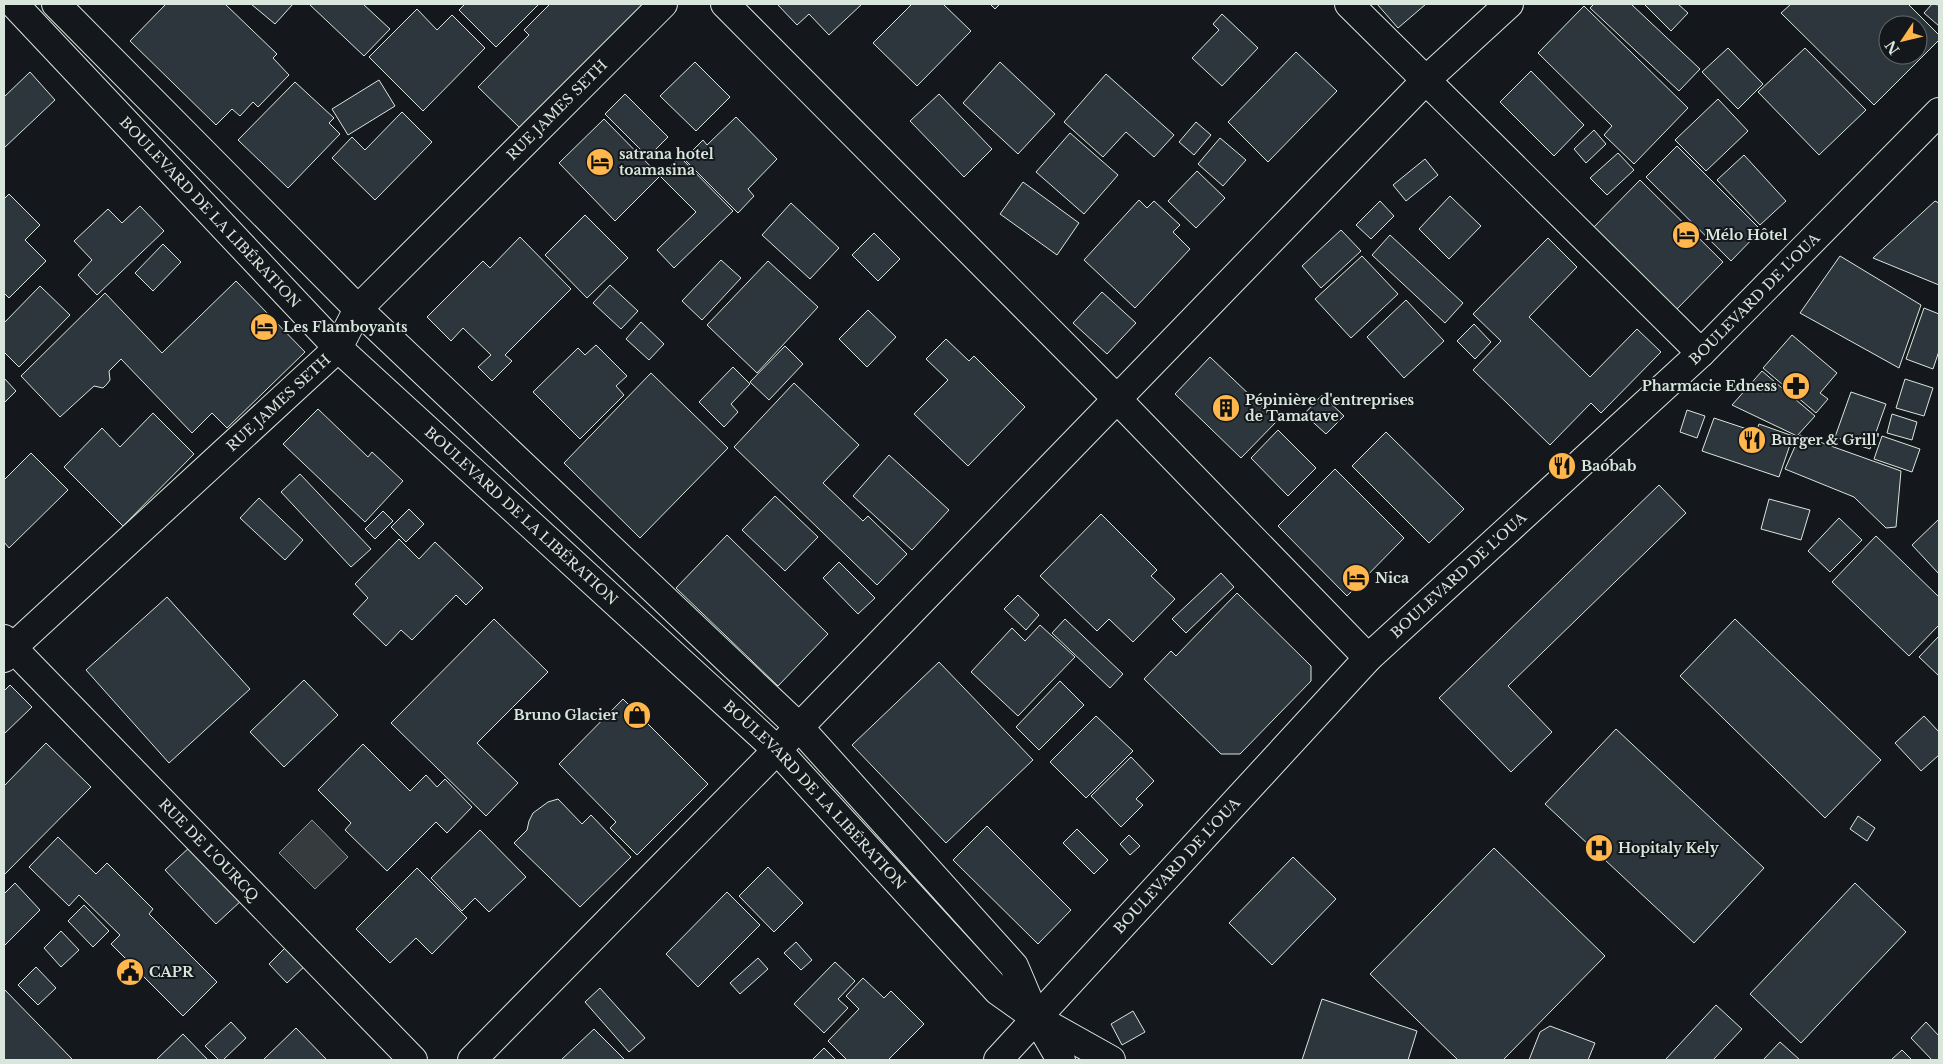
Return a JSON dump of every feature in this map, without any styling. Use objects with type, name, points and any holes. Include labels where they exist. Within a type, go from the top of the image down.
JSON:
[{"type":"street","name":"BOULEVARD DE LA LIBÉRATION","points":[[14,4],[338,348],[777,750],[998,991],[1036,1018],[1111,1060]]},
{"type":"street","name":"BOULEVARD DE LA LIBÉRATION","points":[[56,4],[358,309],[799,727],[1014,966],[1036,1018],[1061,1060]]},
{"type":"street","name":"RUE JAMES SETH","points":[[7,648],[338,348],[358,309],[663,4]]},
{"type":"street","points":[[725,4],[1117,399],[1368,658]]},
{"type":"street","points":[[1349,4],[1701,353]]},
{"type":"street","points":[[472,1060],[777,750],[1426,80],[1510,4]]},
{"type":"street","name":"BOULEVARD DE L'OUA","points":[[998,1060],[1368,658],[1701,353],[1936,121]]},
{"type":"street","name":"RUE DE L'OURCQ","points":[[7,648],[413,1060]]},
{"type":"shaded area","points":[[312,820],[348,857],[315,889],[279,853]]},
{"type":"building","points":[[166,4],[225,4],[277,54],[273,58],[289,75],[258,107],[253,102],[240,116],[232,109],[216,125],[130,41]]},
{"type":"building","points":[[251,4],[293,4],[275,24]]},
{"type":"building","points":[[309,4],[363,4],[390,29],[364,56]]},
{"type":"building","points":[[465,4],[539,4],[496,47],[459,10]]},
{"type":"building","points":[[550,4],[644,4],[520,128],[478,87],[529,35],[524,30]]},
{"type":"building","points":[[777,4],[862,4],[829,35],[809,14],[797,25]]},
{"type":"building","points":[[912,4],[943,4],[971,31],[917,86],[873,43]]},
{"type":"building","points":[[990,4],[1000,4],[995,9]]},
{"type":"building","points":[[1377,4],[1426,4],[1398,28]]},
{"type":"building","points":[[1594,4],[1631,4],[1700,69],[1679,91],[1590,8]]},
{"type":"building","points":[[1644,4],[1678,4],[1688,13],[1671,31]]},
{"type":"building","points":[[1791,4],[1908,4],[1919,15],[1878,15],[1878,65],[1914,65],[1874,105],[1781,13]]},
{"type":"building","points":[[1932,4],[1939,5],[1939,26],[1928,15],[1924,13]]},
{"type":"building","points":[[1584,6],[1688,108],[1634,164],[1604,135],[1612,126],[1538,53]]},
{"type":"building","points":[[417,9],[437,30],[452,15],[485,48],[423,111],[369,57]]},
{"type":"building","points":[[1222,14],[1258,48],[1222,86],[1192,58],[1219,30],[1213,24]]},
{"type":"building","points":[[1928,24],[1939,35],[1939,40],[1928,51]]},
{"type":"building","points":[[1728,48],[1763,84],[1738,109],[1702,72]]},
{"type":"building","points":[[1805,48],[1866,110],[1819,155],[1758,92]]},
{"type":"building","points":[[1296,52],[1337,91],[1268,162],[1228,122]]},
{"type":"building","points":[[695,62],[730,97],[696,131],[660,96]]},
{"type":"building","points":[[1000,62],[1055,114],[1018,154],[963,103]]},
{"type":"building","points":[[1531,71],[1584,125],[1554,156],[1500,102]]},
{"type":"building","points":[[30,72],[55,100],[4,148],[4,97]]},
{"type":"building","points":[[1106,74],[1174,135],[1154,157],[1126,132],[1103,157],[1064,122]]},
{"type":"building","points":[[379,80],[395,106],[348,135],[332,109]]},
{"type":"building","points":[[295,82],[334,118],[329,123],[340,134],[288,188],[238,140]]},
{"type":"building","points":[[625,94],[668,137],[648,157],[605,114]]},
{"type":"building","points":[[939,94],[992,149],[964,177],[910,121]]},
{"type":"building","points":[[1718,99],[1748,131],[1706,171],[1675,140]]},
{"type":"building","points":[[402,112],[432,142],[375,200],[332,158],[352,137],[365,150]]},
{"type":"building","points":[[736,117],[777,159],[748,189],[754,196],[738,213],[684,159],[703,140],[707,145]]},
{"type":"building","points":[[604,119],[660,176],[615,221],[559,163]]},
{"type":"building","points":[[1196,122],[1211,135],[1194,155],[1179,142]]},
{"type":"building","points":[[1594,130],[1606,144],[1586,163],[1574,149]]},
{"type":"building","points":[[1070,133],[1118,175],[1084,214],[1036,172]]},
{"type":"building","points":[[1220,138],[1246,160],[1223,186],[1198,164]]},
{"type":"building","points":[[1677,146],[1761,230],[1731,261],[1646,177]]},
{"type":"building","points":[[1618,153],[1634,170],[1607,195],[1590,178]]},
{"type":"building","points":[[1744,155],[1786,201],[1760,225],[1717,180]]},
{"type":"building","points":[[680,157],[733,211],[674,268],[657,250],[696,212],[660,176]]},
{"type":"building","points":[[1425,159],[1438,175],[1406,201],[1393,185]]},
{"type":"building","points":[[1197,171],[1225,198],[1196,228],[1168,201]]},
{"type":"building","points":[[1640,180],[1723,262],[1673,313],[1590,231]]},
{"type":"building","points":[[1023,182],[1079,223],[1057,255],[1000,214]]},
{"type":"building","points":[[9,194],[40,225],[25,240],[46,261],[9,298],[4,293],[4,199]]},
{"type":"building","points":[[1450,196],[1481,226],[1449,259],[1419,229]]},
{"type":"building","points":[[1139,200],[1147,208],[1154,201],[1180,225],[1173,232],[1190,249],[1135,308],[1084,260]]},
{"type":"building","points":[[1380,201],[1394,216],[1371,239],[1356,225]]},
{"type":"building","points":[[1935,201],[1939,203],[1939,285],[1873,258]]},
{"type":"building","points":[[791,203],[839,248],[810,279],[762,235]]},
{"type":"building","points":[[140,206],[164,231],[97,295],[78,275],[92,260],[74,241],[108,209],[122,223]]},
{"type":"building","points":[[585,215],[628,258],[587,298],[545,255]]},
{"type":"building","points":[[1341,230],[1361,251],[1321,288],[1302,266]]},
{"type":"building","points":[[874,233],[900,259],[878,281],[852,255]]},
{"type":"building","points":[[1390,235],[1463,303],[1445,323],[1372,255]]},
{"type":"building","points":[[520,237],[571,289],[505,355],[512,361],[492,381],[478,367],[491,355],[463,328],[451,341],[427,317],[483,261],[490,268]]},
{"type":"building","points":[[1548,238],[1577,267],[1529,317],[1590,377],[1637,329],[1661,352],[1601,413],[1591,403],[1550,445],[1473,370],[1501,341],[1473,314]]},
{"type":"building","points":[[163,244],[181,262],[153,291],[135,273]]},
{"type":"building","points":[[1362,256],[1398,294],[1351,338],[1315,299]]},
{"type":"building","points":[[1840,256],[1921,305],[1899,368],[1800,313]]},
{"type":"building","points":[[721,260],[741,278],[702,320],[682,301]]},
{"type":"building","points":[[768,261],[818,307],[757,373],[707,325]]},
{"type":"building","points":[[236,281],[305,352],[227,428],[212,413],[192,433],[121,359],[109,371],[110,380],[103,388],[94,386],[60,417],[21,376],[105,293],[162,353]]},
{"type":"building","points":[[610,285],[638,311],[621,329],[593,303]]},
{"type":"building","points":[[40,286],[70,315],[19,367],[4,352],[4,323]]},
{"type":"building","points":[[1102,292],[1136,323],[1107,354],[1073,323]]},
{"type":"building","points":[[1406,300],[1444,341],[1404,378],[1367,337]]},
{"type":"building","points":[[1924,308],[1939,314],[1939,351],[1933,369],[1906,359]]},
{"type":"building","points":[[868,310],[896,337],[867,367],[839,339]]},
{"type":"building","points":[[641,322],[664,344],[649,360],[626,339]]},
{"type":"building","points":[[1474,324],[1491,342],[1475,359],[1457,341]]},
{"type":"building","points":[[1792,335],[1837,373],[1820,393],[1828,399],[1816,413],[1763,368]]},
{"type":"building","points":[[946,339],[969,361],[974,356],[1025,407],[968,466],[914,414],[948,380],[926,359]]},
{"type":"building","points":[[596,345],[627,376],[616,386],[624,395],[580,439],[533,392],[578,348],[585,355]]},
{"type":"building","points":[[785,346],[803,364],[769,400],[750,382]]},
{"type":"building","name":"Pépinière d'entreprises de Tamatave","points":[[1210,357],[1277,421],[1241,458],[1175,394]]},
{"type":"building","points":[[733,367],[750,384],[731,404],[738,412],[724,427],[699,402]]},
{"type":"building","points":[[1762,371],[1815,416],[1797,436],[1732,405]]},
{"type":"building","points":[[651,373],[728,448],[640,538],[564,463]]},
{"type":"building","points":[[4,378],[16,391],[4,403]]},
{"type":"building","points":[[1905,379],[1933,388],[1924,416],[1896,408]]},
{"type":"building","points":[[794,383],[859,445],[823,483],[863,521],[868,516],[907,554],[877,585],[734,447]]},
{"type":"building","points":[[1851,392],[1886,404],[1870,449],[1835,437]]},
{"type":"building","points":[[1322,395],[1344,416],[1326,434],[1304,414]]},
{"type":"building","points":[[318,409],[368,457],[372,452],[403,481],[365,522],[283,444]]},
{"type":"building","points":[[1687,410],[1705,416],[1697,438],[1680,432]]},
{"type":"building","points":[[153,413],[194,454],[123,526],[64,467],[102,428],[120,447]]},
{"type":"building","points":[[1892,414],[1917,422],[1912,440],[1887,433]]},
{"type":"building","points":[[1714,418],[1756,432],[1759,424],[1793,436],[1779,477],[1702,451]]},
{"type":"building","points":[[1278,430],[1316,468],[1288,496],[1251,458]]},
{"type":"building","points":[[1386,432],[1464,509],[1429,543],[1352,466]]},
{"type":"building","points":[[1800,435],[1901,471],[1896,527],[1886,528],[1854,497],[1785,469]]},
{"type":"building","points":[[1882,436],[1920,449],[1912,472],[1874,459]]},
{"type":"building","points":[[31,453],[68,490],[9,548],[4,542],[4,480]]},
{"type":"building","points":[[889,455],[949,510],[912,550],[853,496]]},
{"type":"building","points":[[1335,469],[1404,538],[1347,596],[1278,526]]},
{"type":"building","points":[[300,474],[371,549],[351,567],[281,492]]},
{"type":"building","points":[[1659,485],[1686,513],[1508,686],[1552,732],[1511,772],[1439,698]]},
{"type":"building","points":[[775,496],[818,537],[785,571],[742,530]]},
{"type":"building","points":[[259,498],[303,540],[285,560],[240,518]]},
{"type":"building","points":[[1769,499],[1810,510],[1801,540],[1761,529]]},
{"type":"building","points":[[409,509],[424,524],[406,542],[391,527]]},
{"type":"building","points":[[383,511],[393,521],[375,539],[365,529]]},
{"type":"building","points":[[1101,514],[1157,570],[1151,576],[1175,599],[1133,642],[1109,619],[1097,631],[1040,576]]},
{"type":"building","points":[[1839,518],[1862,540],[1830,572],[1808,551]]},
{"type":"building","points":[[1939,519],[1939,574],[1912,545]]},
{"type":"building","points":[[727,535],[828,634],[778,686],[676,588]]},
{"type":"building","points":[[1876,536],[1939,597],[1939,625],[1909,656],[1832,582]]},
{"type":"building","points":[[399,539],[419,559],[435,542],[483,588],[466,605],[456,595],[412,640],[401,630],[386,646],[353,614],[368,598],[355,584]]},
{"type":"building","points":[[839,562],[875,598],[858,614],[823,578]]},
{"type":"building","points":[[1221,573],[1234,587],[1186,633],[1172,619]]},
{"type":"building","points":[[1237,593],[1311,666],[1311,681],[1240,754],[1221,754],[1144,679],[1171,651],[1176,656]]},
{"type":"building","points":[[1018,595],[1039,615],[1026,630],[1004,609]]},
{"type":"building","points":[[167,597],[250,689],[169,763],[86,670]]},
{"type":"building","points":[[494,619],[548,672],[477,743],[518,783],[486,816],[391,723]]},
{"type":"building","points":[[1065,619],[1123,674],[1110,688],[1052,633]]},
{"type":"building","points":[[1735,619],[1881,760],[1825,818],[1680,676]]},
{"type":"building","points":[[1040,625],[1075,657],[1018,716],[971,672],[1012,628],[1025,641]]},
{"type":"building","points":[[1939,636],[1939,676],[1919,657]]},
{"type":"building","points":[[939,662],[1033,760],[946,843],[852,745]]},
{"type":"building","points":[[304,680],[338,715],[284,767],[250,732]]},
{"type":"building","points":[[1060,681],[1084,705],[1039,750],[1016,727]]},
{"type":"building","points":[[10,685],[32,707],[4,734],[4,691]]},
{"type":"building","points":[[623,699],[708,784],[637,855],[610,828],[616,822],[559,764]]},
{"type":"building","points":[[1096,716],[1133,751],[1086,798],[1050,762]]},
{"type":"building","points":[[1924,716],[1939,732],[1939,755],[1921,771],[1895,743]]},
{"type":"building","points":[[1616,729],[1764,868],[1694,943],[1545,804]]},
{"type":"building","points":[[46,743],[91,787],[4,875],[4,786]]},
{"type":"building","points":[[363,744],[410,791],[426,775],[437,787],[445,779],[472,807],[447,833],[436,822],[387,871],[345,830],[351,823],[318,790]]},
{"type":"building","points":[[1131,757],[1154,781],[1136,799],[1143,805],[1121,827],[1091,796]]},
{"type":"building","points":[[558,799],[582,824],[591,815],[631,857],[580,907],[514,843],[527,830],[533,813],[548,802]]},
{"type":"building","points":[[1858,816],[1875,828],[1867,841],[1850,829]]},
{"type":"building","points":[[987,826],[1071,910],[1038,944],[953,860]]},
{"type":"building","points":[[1077,829],[1108,860],[1094,874],[1063,843]]},
{"type":"building","points":[[480,830],[526,877],[489,912],[475,898],[462,911],[431,878]]},
{"type":"building","points":[[1129,835],[1140,846],[1130,855],[1120,844]]},
{"type":"building","points":[[58,837],[96,874],[107,863],[153,909],[149,914],[217,982],[183,1016],[111,944],[120,935],[79,895],[69,906],[29,867]]},
{"type":"building","points":[[191,846],[242,900],[216,924],[165,870]]},
{"type":"building","points":[[1494,848],[1605,956],[1503,1060],[1458,1060],[1370,974]]},
{"type":"building","points":[[1293,857],[1336,899],[1272,965],[1229,923]]},
{"type":"building","points":[[768,867],[803,903],[774,932],[739,896]]},
{"type":"building","points":[[417,868],[467,918],[432,954],[416,938],[390,963],[356,929]]},
{"type":"building","points":[[15,883],[40,910],[4,946],[4,894]]},
{"type":"building","points":[[1855,883],[1906,932],[1801,1043],[1750,994]]},
{"type":"building","points":[[727,892],[760,925],[698,987],[666,954]]},
{"type":"building","points":[[84,905],[109,931],[93,947],[68,921]]},
{"type":"building","points":[[61,931],[79,950],[61,967],[44,948]]},
{"type":"building","points":[[796,942],[812,960],[801,970],[784,953]]},
{"type":"building","points":[[290,943],[308,963],[287,983],[269,964]]},
{"type":"building","points":[[758,958],[768,969],[740,994],[730,983]]},
{"type":"building","points":[[835,962],[855,981],[838,999],[848,1008],[824,1033],[794,1004]]},
{"type":"building","points":[[36,967],[56,988],[38,1005],[18,985]]},
{"type":"building","points":[[863,978],[884,998],[891,991],[924,1024],[888,1060],[847,1060],[828,1041],[859,1009],[846,996]]},
{"type":"building","points":[[600,988],[645,1038],[629,1052],[585,1002]]},
{"type":"building","points":[[4,989],[73,1060],[4,1060]]},
{"type":"building","points":[[1322,999],[1417,1031],[1408,1060],[1302,1060]]},
{"type":"building","points":[[1716,1005],[1742,1029],[1713,1060],[1665,1060]]},
{"type":"building","points":[[1133,1011],[1145,1032],[1122,1045],[1111,1024]]},
{"type":"building","points":[[231,1022],[246,1038],[223,1060],[219,1060],[205,1046]]},
{"type":"building","points":[[1926,1022],[1939,1036],[1939,1060],[1932,1060],[1911,1038]]},
{"type":"building","points":[[1550,1026],[1595,1043],[1588,1060],[1529,1060],[1540,1032]]},
{"type":"building","points":[[296,1028],[327,1060],[263,1060]]},
{"type":"building","points":[[594,1029],[625,1060],[561,1060]]},
{"type":"building","points":[[183,1034],[208,1060],[156,1060]]},
{"type":"building","points":[[1780,1042],[1800,1060],[1763,1060]]},
{"type":"building","points":[[824,1048],[836,1060],[812,1060]]},
{"type":"building","points":[[1902,1050],[1912,1060],[1891,1060]]},
{"type":"place","name":"satrana hotel toamasina","points":[[600,162]]},
{"type":"place","name":"Mélo Hôtel","points":[[1686,235]]},
{"type":"place","name":"Les Flamboyants","points":[[264,327]]},
{"type":"place","name":"Pharmacie Edness","points":[[1796,386]]},
{"type":"place","name":"Pépinière d'entreprises de Tamatave","points":[[1226,408]]},
{"type":"place","name":"Burger & Grill'","points":[[1752,440]]},
{"type":"place","name":"Baobab","points":[[1562,466]]},
{"type":"place","name":"Nica","points":[[1356,578]]},
{"type":"place","name":"Bruno Glacier","points":[[637,715]]},
{"type":"place","name":"Hopitaly Kely","points":[[1599,848]]},
{"type":"place","name":"CAPR","points":[[130,972]]}]
